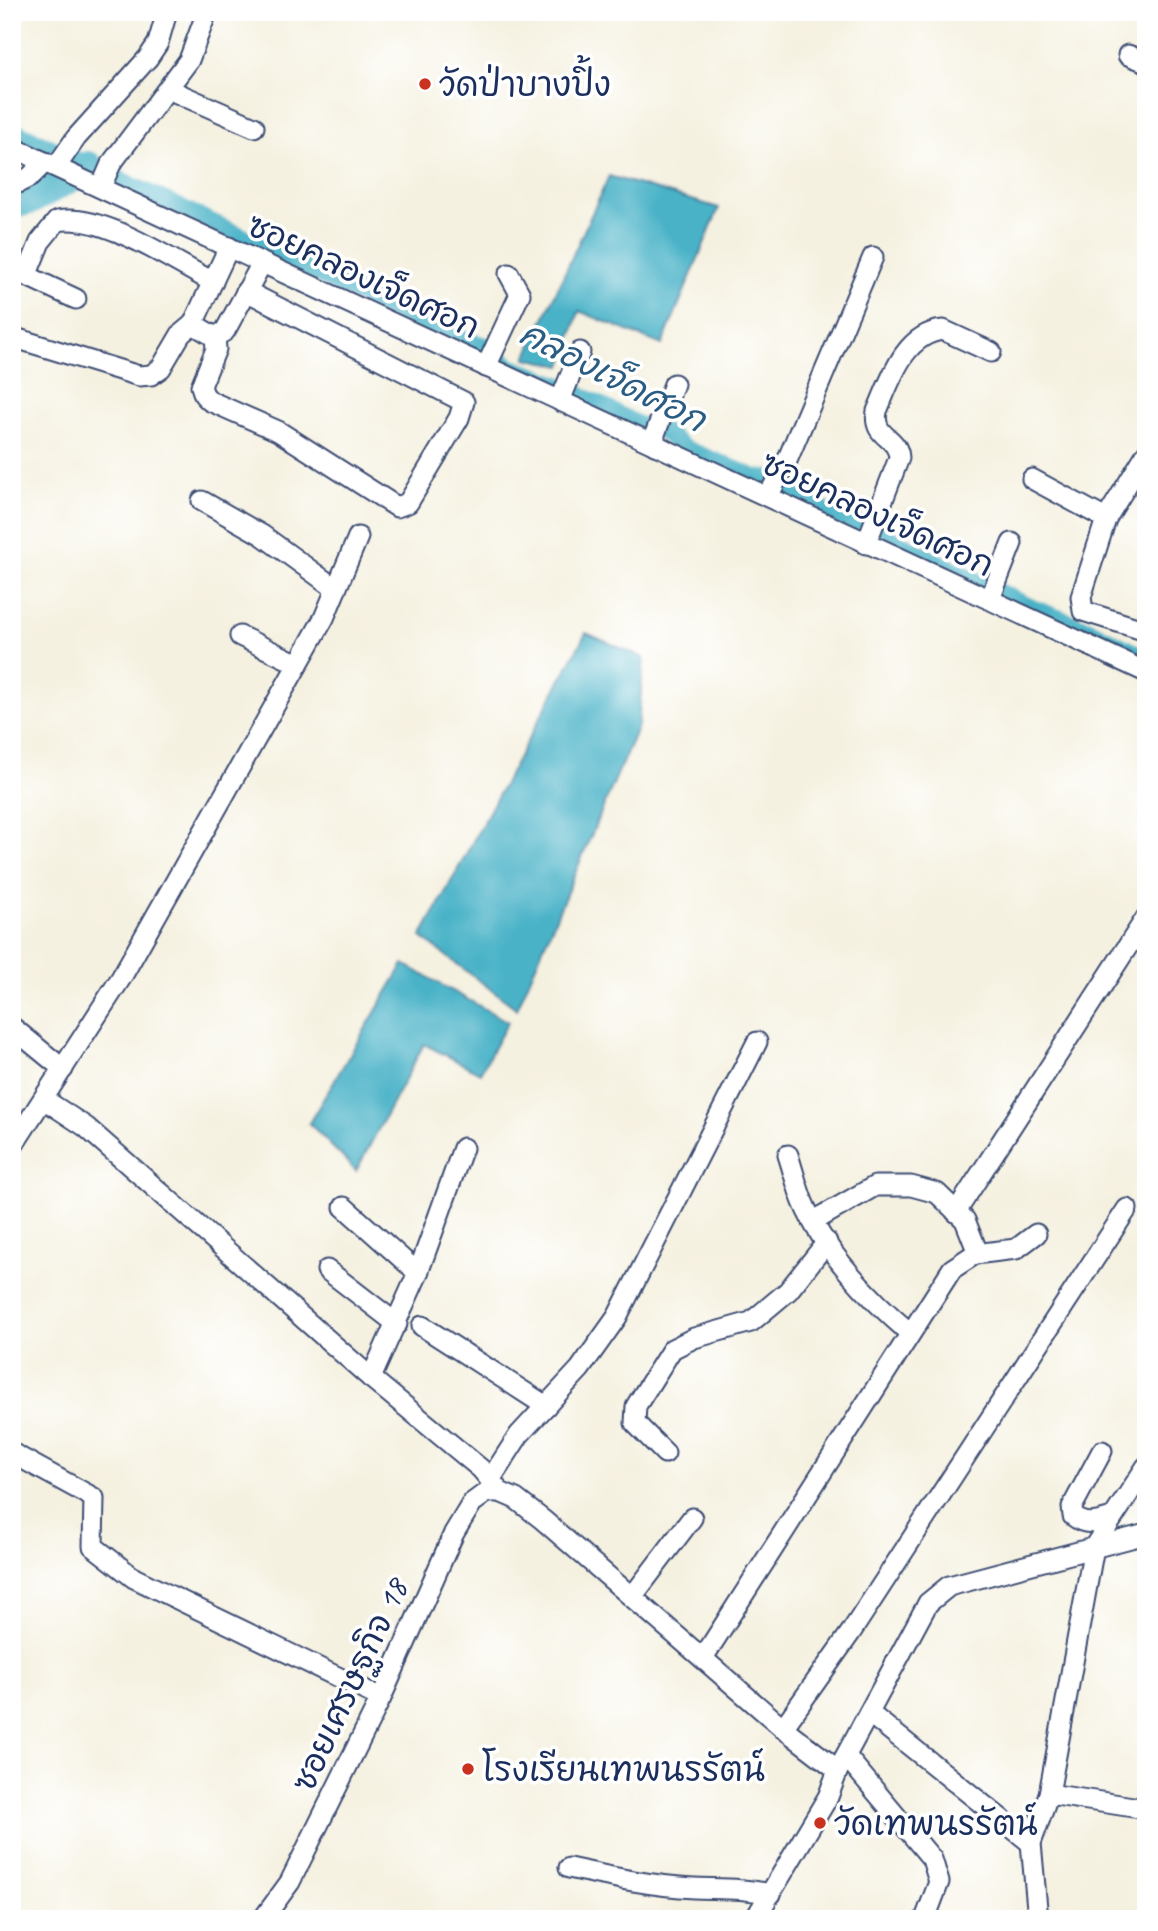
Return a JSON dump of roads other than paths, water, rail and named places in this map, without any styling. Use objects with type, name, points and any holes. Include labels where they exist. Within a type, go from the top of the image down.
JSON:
[{"type":"street","points":[[12,186],[54,163],[148,58],[158,43],[167,12]]},
{"type":"street","points":[[105,177],[189,60],[207,12]]},
{"type":"street","points":[[168,89],[254,127]]},
{"type":"street","name":"ซอยคลองเจ็ดศอก","points":[[12,147],[54,163],[105,177],[262,263],[489,363],[565,390],[655,439],[990,599],[1090,630],[1146,672]]},
{"type":"street","points":[[76,299],[20,272],[57,221],[74,218],[107,228],[213,282]]},
{"type":"street","points":[[12,337],[127,372],[151,375],[161,368],[181,334],[193,324],[229,247]]},
{"type":"street","points":[[769,492],[786,463],[873,257]]},
{"type":"street","points":[[215,337],[225,331],[262,263]]},
{"type":"street","points":[[489,363],[520,294],[509,274]]},
{"type":"street","points":[[215,337],[216,349],[201,386],[204,395],[278,431],[397,507],[408,503],[459,418],[464,402],[246,291]]},
{"type":"street","points":[[193,324],[215,337]]},
{"type":"street","points":[[868,539],[899,458],[894,444],[878,430],[875,422],[877,411],[909,346],[918,336],[943,330],[991,352]]},
{"type":"street","points":[[565,390],[580,352]]},
{"type":"street","points":[[655,439],[674,384]]},
{"type":"street","points":[[1146,454],[1106,519],[1081,597],[1090,630],[1146,631]]},
{"type":"street","points":[[1032,480],[1106,519]]},
{"type":"street","points":[[202,501],[262,535],[336,589]]},
{"type":"street","points":[[12,1147],[45,1100],[121,978],[298,664],[336,589],[358,537]]},
{"type":"street","points":[[990,599],[1012,543]]},
{"type":"street","points":[[240,636],[298,664]]},
{"type":"street","points":[[956,1212],[1146,918]]},
{"type":"street","points":[[12,1027],[63,1069]]},
{"type":"street","points":[[495,1486],[519,1434],[580,1369],[617,1317],[757,1042]]},
{"type":"street","points":[[45,1100],[86,1127],[495,1486],[534,1513],[783,1728],[842,1763],[932,1859],[939,1882],[925,1919]]},
{"type":"street","points":[[371,1378],[418,1273],[463,1148]]},
{"type":"street","points":[[788,1155],[804,1204],[827,1242],[874,1303],[910,1333]]},
{"type":"street","points":[[814,1221],[875,1186],[911,1186],[937,1194],[965,1220],[978,1253]]},
{"type":"street","points":[[344,1207],[418,1273]]},
{"type":"street","points":[[783,1728],[874,1597],[1127,1209]]},
{"type":"street","points":[[703,1658],[952,1269],[978,1253],[1016,1250],[1036,1234]]},
{"type":"street","points":[[665,1453],[635,1423],[636,1406],[672,1349],[694,1338],[751,1322],[788,1291],[827,1242]]},
{"type":"street","points":[[327,1270],[397,1324]]},
{"type":"street","points":[[422,1326],[546,1406]]},
{"type":"street","points":[[1102,1451],[1072,1507],[1073,1516],[1081,1522],[1091,1524],[1109,1519]]},
{"type":"street","points":[[12,1453],[94,1498],[93,1546],[134,1578],[381,1698]]},
{"type":"street","points":[[1038,1919],[1031,1843],[1049,1794],[1094,1547],[1109,1519],[1146,1467]]},
{"type":"street","name":"ซอยเศรษฐกิจ 18","points":[[272,1916],[381,1698],[454,1533],[472,1503],[495,1486]]},
{"type":"street","points":[[632,1597],[692,1518]]},
{"type":"street","points":[[755,1919],[828,1797],[842,1763],[928,1603],[937,1594],[949,1586],[1146,1534]]},
{"type":"street","points":[[869,1713],[1031,1843]]},
{"type":"street","points":[[1049,1794],[1146,1809]]},
{"type":"street","points":[[569,1868],[641,1883],[695,1888],[741,1887],[771,1894]]},
{"type":"water","points":[[609,176],[719,208],[662,345],[579,311],[562,366],[526,358]]},
{"type":"water","points":[[586,633],[644,658],[638,726],[517,1009],[421,937]]},
{"type":"water","points":[[404,964],[508,1022],[480,1073],[424,1044],[356,1171],[309,1123]]},
{"type":"waterway","name":"คลองเจ็ดศอก","points":[[12,130],[241,236],[437,332],[492,348],[509,367],[566,388],[642,427],[658,426],[683,448],[756,478],[770,479],[784,491],[808,503],[853,523],[868,525],[883,535],[1034,609],[1090,630],[1146,659]]},
{"type":"waterway","points":[[12,203],[30,199],[88,167]]},
{"type":"place","name":"วัดป่าบางปิ้ง","points":[[425,84]]},
{"type":"place","name":"โรงเรียนเทพนรรัตน์","points":[[468,1769]]},
{"type":"place","name":"วัดเทพนรรัตน์","points":[[820,1823]]}]
